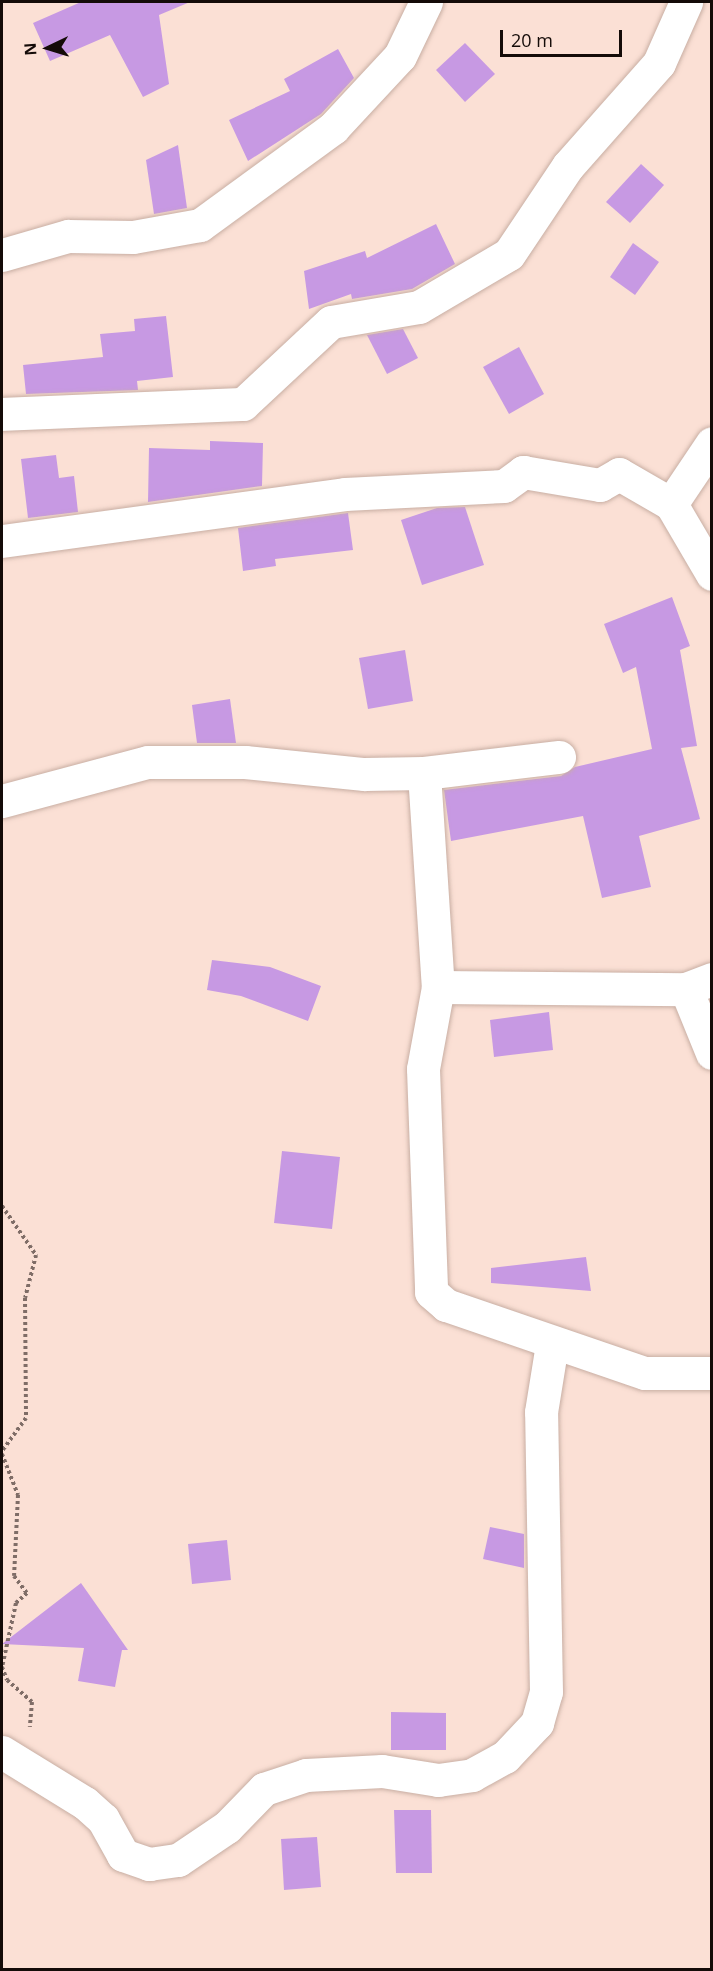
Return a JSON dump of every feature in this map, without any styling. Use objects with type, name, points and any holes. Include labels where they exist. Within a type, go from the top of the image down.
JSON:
[{"type":"street","points":[[2,255],[68,237],[133,237],[200,225],[333,128],[400,57],[426,2]]},
{"type":"street","points":[[2,414],[243,404],[331,322],[419,307],[509,254],[568,166],[659,63],[686,2]]},
{"type":"street","points":[[671,504],[711,443]]},
{"type":"street","points":[[2,541],[345,494],[504,486],[523,472],[600,485],[620,474],[671,504],[711,574]]},
{"type":"street","points":[[2,801],[161,761],[424,773],[560,757]]},
{"type":"street","points":[[424,773],[438,987],[423,1069],[431,1292],[446,1305],[552,1344],[645,1373],[711,1373]]},
{"type":"street","points":[[438,987],[699,984],[711,1053]]},
{"type":"street","points":[[15,1757],[104,1819],[123,1855],[149,1864],[178,1860],[227,1827],[264,1789],[306,1775],[382,1772],[438,1780],[472,1774],[505,1757],[537,1723],[546,1692],[541,1413],[552,1344]]},
{"type":"path","points":[[2,1206],[36,1255],[26,1298],[26,1418],[2,1453],[18,1495],[14,1576],[27,1593],[16,1603],[2,1667],[7,1680],[32,1702],[15,1757]]},
{"type":"building","points":[[81,2],[190,2],[159,15],[169,84],[143,97],[110,35],[50,61],[33,23]]},
{"type":"building","points":[[465,43],[495,74],[465,102],[436,70]]},
{"type":"building","points":[[338,49],[354,78],[321,114],[248,161],[229,120],[290,91],[284,79]]},
{"type":"building","points":[[178,145],[187,208],[154,214],[146,160]]},
{"type":"building","points":[[641,164],[664,185],[630,223],[606,202]]},
{"type":"building","points":[[436,224],[455,264],[412,289],[352,299],[351,294],[309,309],[304,271],[365,251],[367,258]]},
{"type":"building","points":[[633,243],[659,262],[635,295],[610,277]]},
{"type":"building","points":[[166,316],[173,377],[137,381],[138,390],[26,394],[23,365],[103,357],[100,334],[135,331],[134,319]]},
{"type":"building","points":[[403,329],[418,358],[387,374],[367,335]]},
{"type":"building","points":[[519,347],[544,394],[509,414],[483,367]]},
{"type":"building","points":[[210,441],[263,443],[262,486],[148,502],[149,448],[210,450]]},
{"type":"building","points":[[56,455],[59,478],[74,476],[78,512],[28,518],[21,459]]},
{"type":"building","points":[[465,507],[484,565],[422,585],[401,520],[437,508]]},
{"type":"building","points":[[348,513],[353,550],[275,559],[276,566],[243,571],[238,528]]},
{"type":"building","points":[[672,597],[690,646],[680,650],[697,746],[681,748],[700,819],[639,836],[651,887],[602,898],[583,816],[451,841],[444,790],[561,776],[575,767],[652,749],[636,667],[623,673],[604,624]]},
{"type":"building","points":[[405,650],[413,701],[368,709],[359,658]]},
{"type":"building","points":[[230,699],[236,743],[197,743],[192,705]]},
{"type":"building","points":[[212,960],[270,967],[321,986],[308,1021],[241,996],[207,990]]},
{"type":"building","points":[[549,1012],[553,1050],[494,1057],[490,1020]]},
{"type":"building","points":[[282,1151],[340,1157],[332,1229],[274,1223]]},
{"type":"building","points":[[586,1257],[591,1291],[491,1283],[491,1268]]},
{"type":"building","points":[[490,1527],[524,1534],[524,1568],[483,1559]]},
{"type":"building","points":[[227,1540],[231,1580],[192,1584],[188,1544]]},
{"type":"building","points":[[81,1583],[128,1650],[122,1650],[115,1687],[78,1681],[84,1648],[2,1644]]},
{"type":"building","points":[[391,1712],[446,1713],[446,1750],[391,1750]]},
{"type":"building","points":[[394,1810],[431,1810],[432,1873],[396,1873]]},
{"type":"building","points":[[317,1837],[321,1887],[284,1890],[281,1839]]}]
